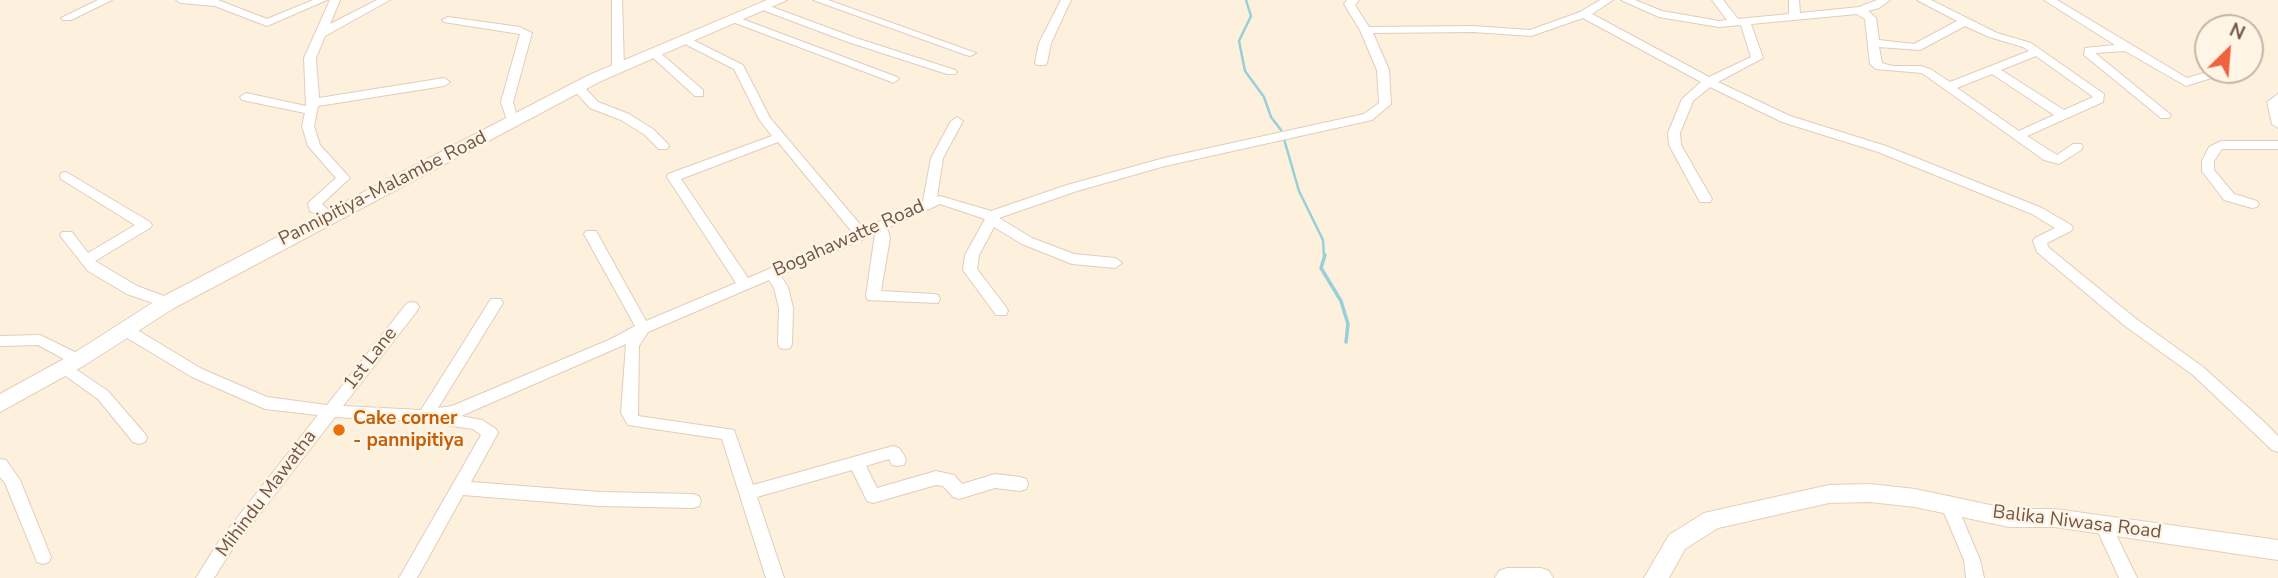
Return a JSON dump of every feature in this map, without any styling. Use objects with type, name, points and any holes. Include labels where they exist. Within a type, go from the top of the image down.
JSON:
[{"type":"street","points":[[67,18],[107,0]]},
{"type":"street","points":[[181,0],[216,3],[267,23],[322,0]]},
{"type":"street","points":[[328,216],[315,208],[315,203],[344,178],[314,146],[308,127],[312,107],[310,58],[335,0]]},
{"type":"street","points":[[322,33],[385,0]]},
{"type":"street","points":[[617,0],[618,68]]},
{"type":"street","points":[[818,0],[970,53]]},
{"type":"street","points":[[1041,63],[1045,43],[1066,0]]},
{"type":"street","points":[[1001,311],[970,270],[972,255],[991,218],[1072,188],[1164,162],[1368,117],[1385,104],[1383,70],[1366,30],[1349,4],[1354,0]]},
{"type":"street","points":[[1366,30],[1473,29],[1531,33],[1584,14],[1608,0]]},
{"type":"street","points":[[1626,0],[1673,17],[1719,24],[1859,10],[1885,0]]},
{"type":"street","points":[[1705,199],[1675,145],[1674,133],[1688,99],[1709,82],[1757,58],[1740,22],[1717,0]]},
{"type":"street","points":[[1794,0],[1795,15]]},
{"type":"street","points":[[1923,0],[1964,22],[2027,45],[2098,94],[2099,99],[2018,136]]},
{"type":"street","points":[[2049,0],[2186,82],[2194,80]]},
{"type":"street","points":[[772,3],[852,40],[951,72]]},
{"type":"street","name":"Pannipitiya-Malambe Road","points":[[0,404],[72,364],[167,303],[328,216],[618,68],[772,3]]},
{"type":"street","points":[[1859,10],[1870,19],[1876,64],[1880,67],[1917,68],[2048,157],[2059,160],[2077,147]]},
{"type":"street","points":[[1584,14],[1709,82],[1786,119],[1882,149],[2037,211],[2066,228],[2040,241],[2042,249],[2130,322],[2198,371],[2278,446]]},
{"type":"street","points":[[734,19],[893,79]]},
{"type":"street","points":[[449,20],[526,33],[507,102],[513,123]]},
{"type":"street","points":[[1873,43],[1916,48],[1964,22]]},
{"type":"street","points":[[685,40],[738,67],[765,119],[862,235]]},
{"type":"street","points":[[2127,47],[2089,50],[2090,54],[2165,115]]},
{"type":"street","points":[[1948,87],[2037,52]]},
{"type":"street","points":[[654,53],[699,93]]},
{"type":"street","points":[[1992,69],[2063,116]]},
{"type":"street","points":[[246,97],[312,107],[444,82]]},
{"type":"street","points":[[578,88],[594,105],[625,117],[649,132],[663,146]]},
{"type":"street","points":[[2278,98],[2273,102],[2278,124]]},
{"type":"street","points":[[929,203],[937,158],[957,121]]},
{"type":"street","points":[[745,285],[673,177],[780,136]]},
{"type":"street","points":[[2252,204],[2230,197],[2208,171],[2208,161],[2215,147],[2221,145],[2278,145]]},
{"type":"street","points":[[66,176],[145,225],[88,259]]},
{"type":"street","name":"Bogahawatte Road","points":[[124,329],[197,373],[265,403],[330,411],[425,416],[454,412],[480,403],[616,343],[643,328],[940,200],[991,218],[1027,241],[1072,259],[1115,263]]},
{"type":"street","points":[[880,226],[883,238],[873,296],[933,299]]},
{"type":"street","points":[[591,234],[643,328],[632,346],[629,413],[633,421],[728,434],[775,578]]},
{"type":"street","points":[[66,235],[93,268],[132,290],[167,303]]},
{"type":"street","points":[[772,274],[780,287],[786,308],[785,344]]},
{"type":"street","points":[[408,578],[490,433],[477,424],[425,416],[496,303]]},
{"type":"street","name":"1st Lane","points":[[330,411],[412,307]]},
{"type":"street","points":[[0,341],[40,340],[72,364],[103,394],[139,438]]},
{"type":"street","name":"Mihindu Mawatha","points":[[205,578],[225,546],[330,411]]},
{"type":"street","points":[[749,493],[893,452],[898,460]]},
{"type":"street","points":[[856,462],[873,496],[936,478],[948,480],[959,492],[995,481],[1020,484]]},
{"type":"street","points":[[0,465],[12,480],[43,557]]},
{"type":"street","points":[[461,488],[600,499],[693,501]]},
{"type":"street","name":"Balika Niwasa Road","points":[[1656,578],[1677,542],[1712,520],[1829,494],[1870,493],[1948,503],[2009,518],[2055,518],[2278,550]]},
{"type":"street","points":[[1948,503],[1972,560],[1975,578]]},
{"type":"street","points":[[2103,525],[2128,578]]},
{"type":"street","points":[[1507,578],[1541,578]]},
{"type":"waterway","points":[[1246,0],[1251,16],[1239,41],[1245,71],[1264,97],[1271,117],[1281,130]]},
{"type":"waterway","points":[[1284,139],[1299,191],[1323,240],[1324,257]]},
{"type":"waterway","points":[[1325,255],[1321,268],[1341,301],[1348,324],[1346,342]]},
{"type":"place","name":"Cake corner - pannipitiya","points":[[339,430]]}]
